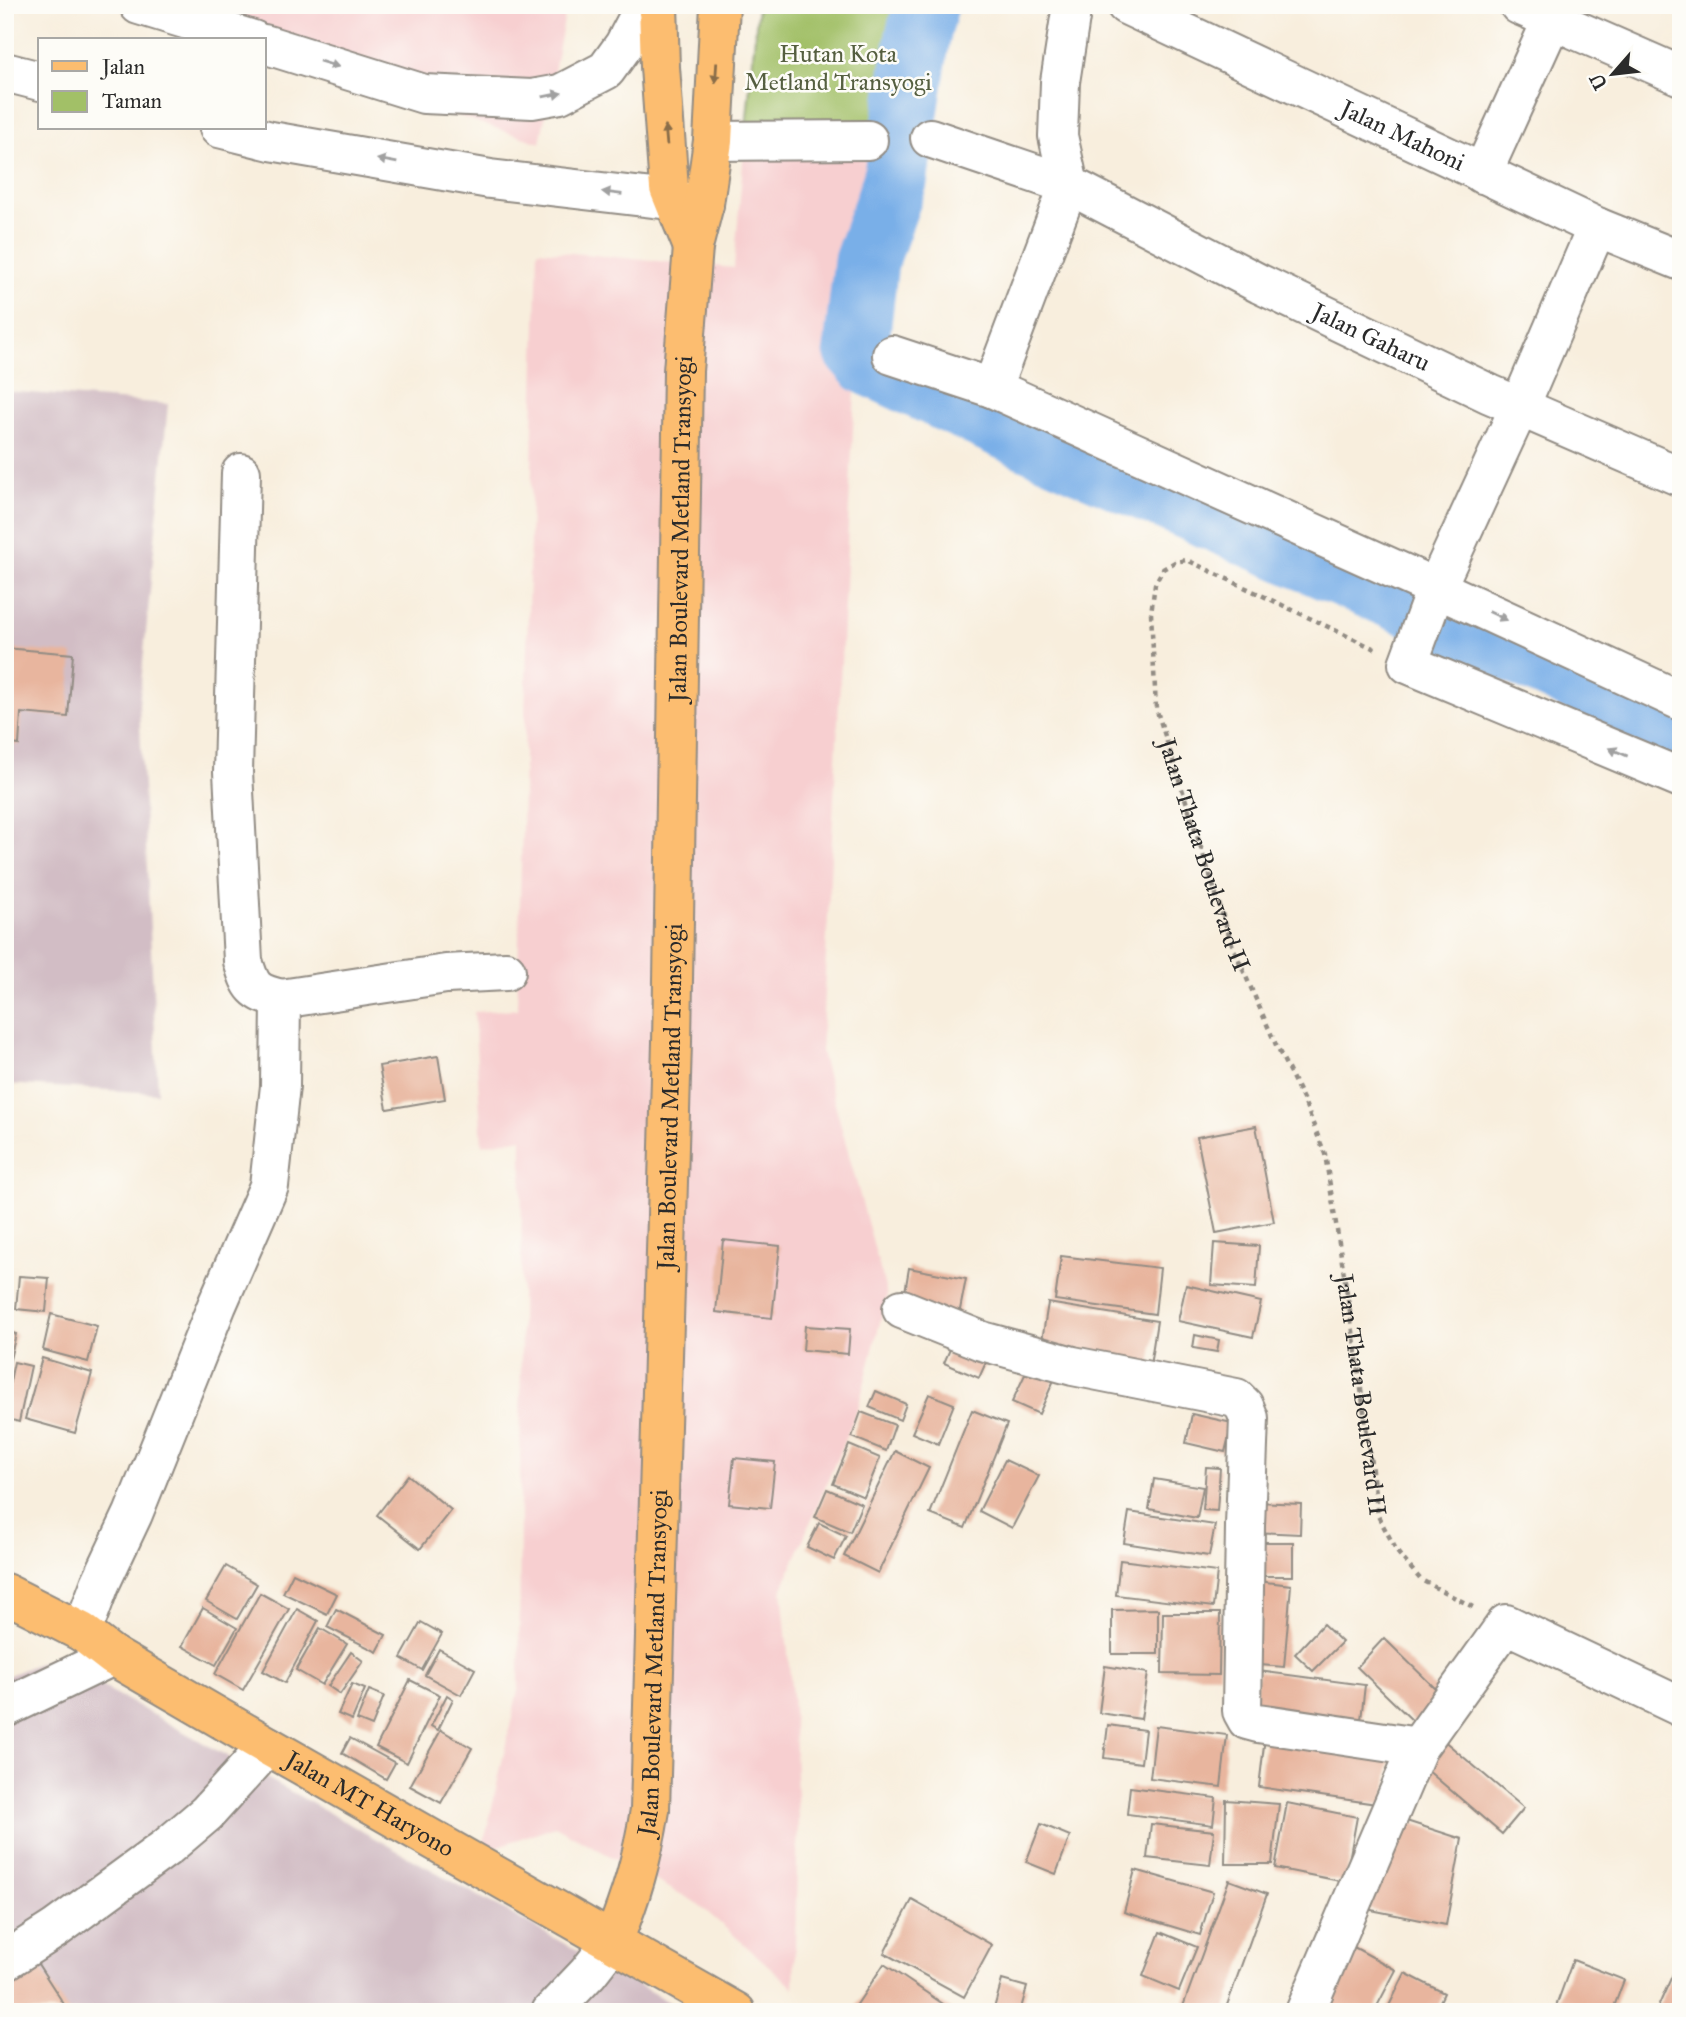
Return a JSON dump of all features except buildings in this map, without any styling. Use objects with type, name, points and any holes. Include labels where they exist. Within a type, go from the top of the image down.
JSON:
[{"type":"main road","points":[[658,5],[660,67],[688,202]]},
{"type":"main road","points":[[688,202],[713,141],[720,5]]},
{"type":"main road","name":"Jalan Boulevard Metland Transyogi","points":[[613,1941],[631,1898],[643,1856],[650,1810],[672,1042],[683,371],[693,247],[688,202]]},
{"type":"main road","name":"Jalan MT Haryono","points":[[5,1593],[82,1632],[113,1656],[736,2012]]},
{"type":"street","points":[[266,45],[425,94],[532,99],[560,94],[606,70],[624,46],[645,5]]},
{"type":"street","points":[[992,387],[1069,185],[1058,136],[1060,82],[1072,5]]},
{"type":"street","name":"Jalan Mahoni","points":[[1126,5],[1597,228],[1681,261]]},
{"type":"street","points":[[149,6],[247,38]]},
{"type":"street","points":[[1482,174],[1535,13],[1679,70]]},
{"type":"street","points":[[5,72],[38,80]]},
{"type":"street","points":[[227,130],[271,141],[490,179],[688,202]]},
{"type":"street","name":"Jalan Gaharu","points":[[930,138],[1069,185],[1260,284],[1490,394],[1681,477]]},
{"type":"street","points":[[713,141],[868,141]]},
{"type":"street","points":[[1422,624],[1597,228]]},
{"type":"street","points":[[892,355],[992,387],[1422,624],[1681,778]]},
{"type":"street","points":[[241,472],[233,772],[243,961],[251,986],[264,995],[281,999],[446,974],[506,971]]},
{"type":"street","points":[[1422,624],[1681,701]]},
{"type":"street","points":[[82,1632],[269,1186],[280,1087],[281,999]]},
{"type":"street","points":[[902,1309],[982,1341],[1073,1367],[1236,1398],[1244,1406],[1249,1418],[1242,1711],[1247,1720],[1258,1723],[1418,1747]]},
{"type":"street","points":[[1305,2012],[1418,1747],[1506,1624],[1681,1707]]},
{"type":"street","points":[[5,1709],[113,1656]]},
{"type":"street","points":[[5,1961],[55,1929],[167,1847],[207,1813],[268,1746]]},
{"type":"street","points":[[551,2012],[588,1973],[613,1941]]},
{"type":"path","name":"Jalan Thata Boulevard II","points":[[1422,624],[1187,560],[1175,562],[1163,569],[1155,584],[1151,613],[1156,708],[1233,947],[1304,1101],[1325,1154],[1355,1344],[1378,1516],[1398,1553],[1421,1580],[1506,1624]]},
{"type":"shaded area","points":[[123,5],[567,5],[540,143],[266,52],[266,38],[223,38]]},
{"type":"shaded area","points":[[746,127],[895,134],[857,352],[821,1052],[887,1295],[858,1408],[782,1590],[793,1707],[798,1818],[794,1988],[697,1903],[555,1826],[482,1852],[519,1686],[522,1138],[482,1145],[474,1012],[517,1009],[538,250],[734,268]]},
{"type":"shaded area","points":[[5,391],[168,404],[139,704],[158,1093],[5,1084]]},
{"type":"shaded area","points":[[51,1658],[687,2012],[5,2012],[5,1677]]},
{"type":"green space","name":"Hutan Kota Metland Transyogi","points":[[758,5],[928,5],[895,134],[746,127]]},
{"type":"waterway","points":[[926,5],[918,36],[895,181],[866,262],[856,349],[867,362],[1033,440],[1461,626],[1681,729]]}]
